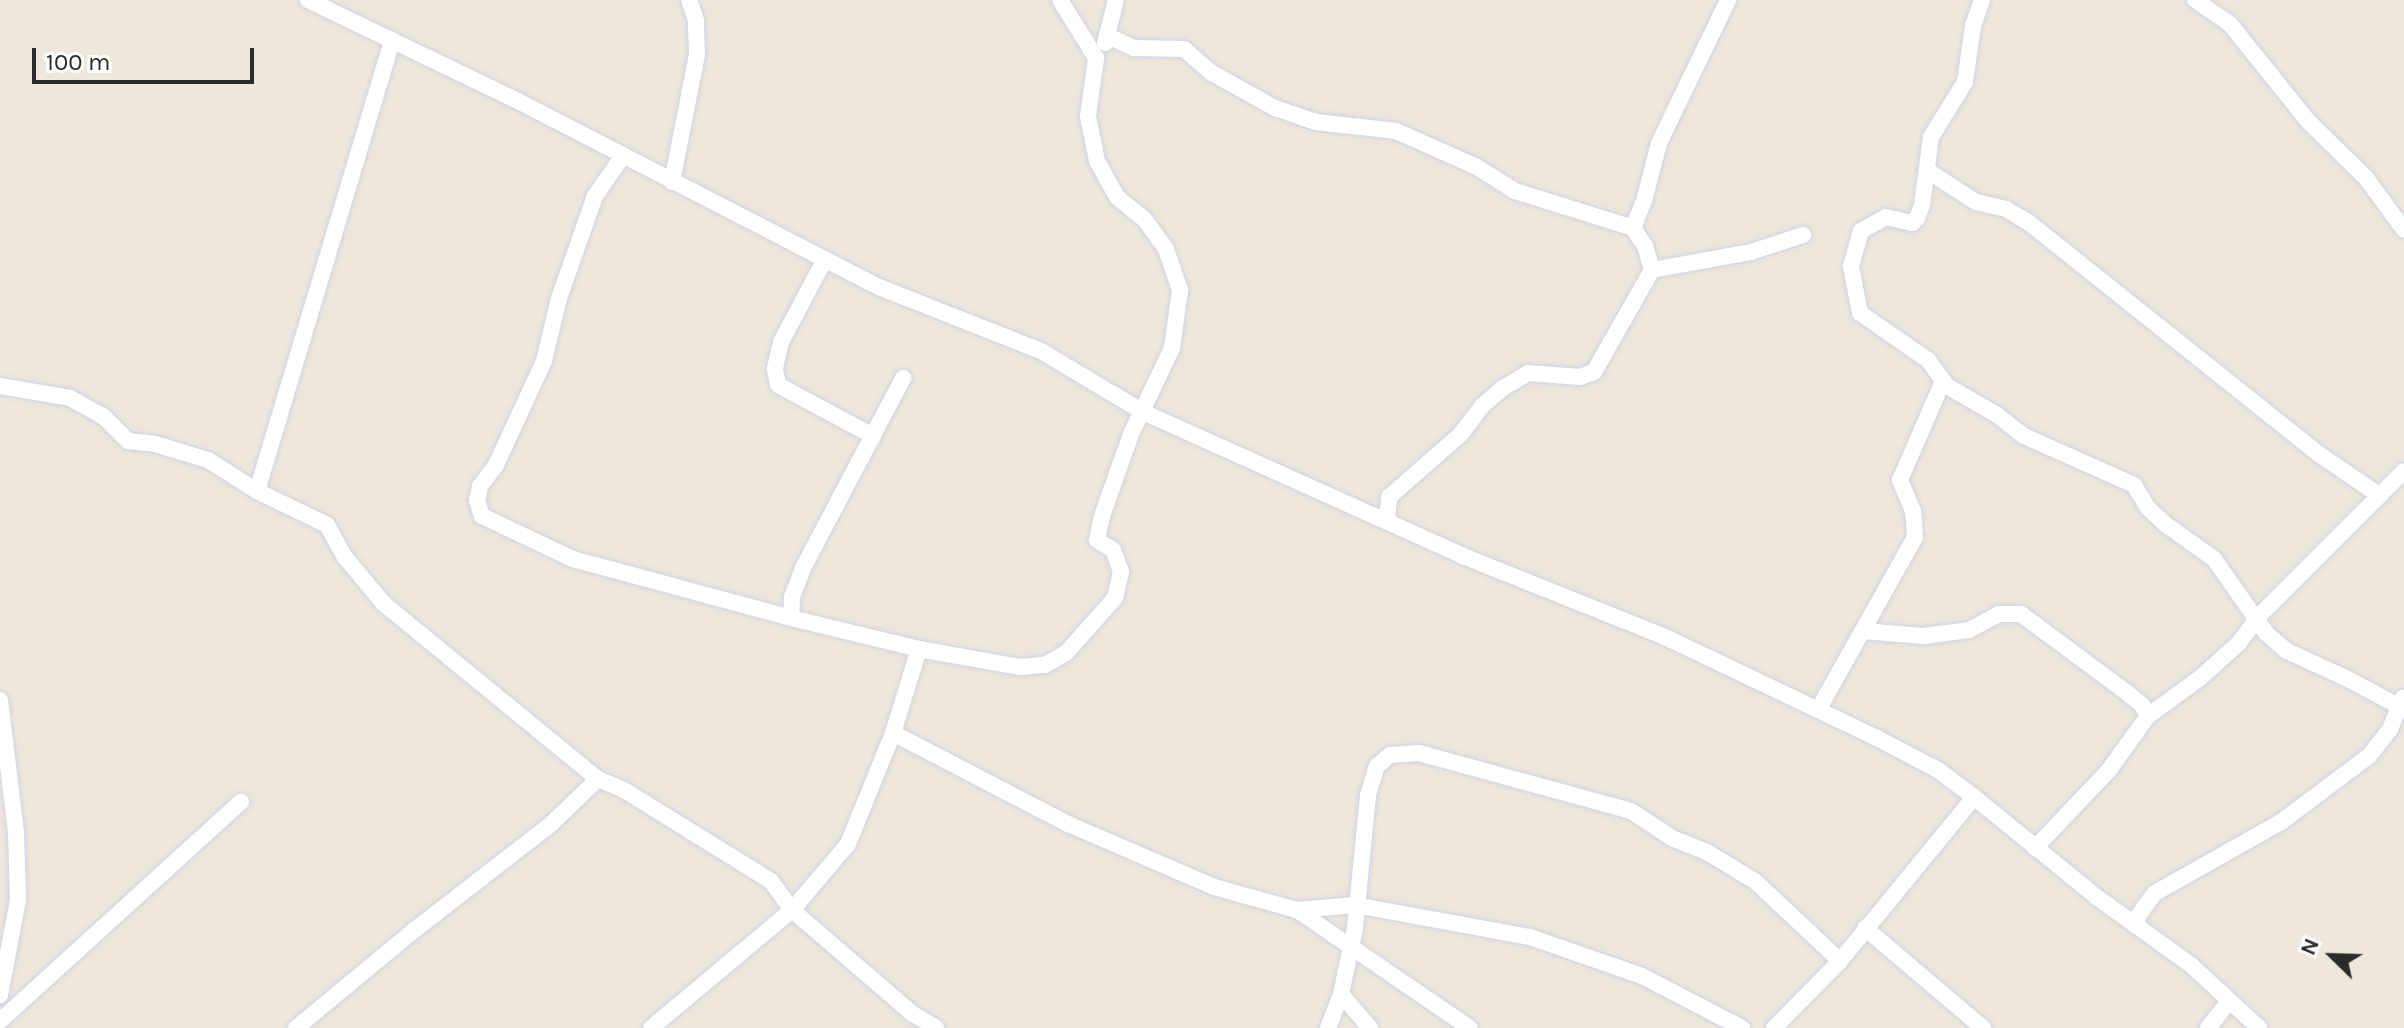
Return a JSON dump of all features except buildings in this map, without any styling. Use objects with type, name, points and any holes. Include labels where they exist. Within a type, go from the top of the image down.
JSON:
[{"type":"street","points":[[308,0],[879,287],[1041,351],[1143,412],[1463,556],[1663,636],[1938,770],[2136,926],[2191,965],[2259,1028]]},
{"type":"street","points":[[672,182],[697,55],[696,20],[689,0]]},
{"type":"street","points":[[1060,0],[1096,58]]},
{"type":"street","points":[[623,156],[595,196],[559,298],[544,361],[496,465],[480,486],[477,501],[482,516],[573,559],[791,618],[919,649],[1020,667],[1045,665],[1066,653],[1115,598],[1121,572],[1113,550],[1097,540],[1121,460],[1172,348],[1180,290],[1166,249],[1144,219],[1117,197],[1097,161],[1088,116],[1096,58],[1108,36],[1116,0]]},
{"type":"street","points":[[1633,228],[1644,201],[1659,143],[1728,0]]},
{"type":"street","points":[[1982,0],[1973,26],[1965,82],[1931,137],[1928,171],[1917,218],[1912,223],[1886,217],[1861,231],[1851,267],[1860,313],[1921,354],[1943,381],[2024,436],[2134,485],[2148,508],[2165,524],[2214,559],[2258,617],[2266,633],[2287,651],[2403,704],[2390,729],[2369,756],[2281,822],[2155,893],[2138,916],[2136,926]]},
{"type":"street","points":[[2195,0],[2230,24],[2308,121],[2366,178],[2404,230]]},
{"type":"street","points":[[1108,36],[1134,48],[1184,49],[1212,73],[1275,108],[1316,122],[1396,131],[1475,166],[1515,191],[1633,228],[1645,246],[1652,270],[1594,372],[1580,377],[1528,373],[1512,381],[1482,406],[1461,434],[1389,497],[1387,521]]},
{"type":"street","points":[[257,491],[392,40]]},
{"type":"street","points":[[1928,171],[1976,202],[2006,209],[2028,222],[2319,454],[2380,496]]},
{"type":"street","points":[[1652,270],[1737,256],[1803,235]]},
{"type":"street","points":[[825,259],[781,342],[775,369],[778,385],[873,436]]},
{"type":"street","points":[[791,618],[792,597],[803,568],[903,378]]},
{"type":"street","points":[[1818,710],[1915,537],[1913,511],[1900,480],[1943,381]]},
{"type":"street","points":[[0,386],[70,398],[103,416],[128,441],[155,444],[208,460],[257,491],[327,525],[344,556],[384,604],[598,779],[624,790],[771,881],[792,910],[913,1014],[936,1028]]},
{"type":"street","points":[[2035,848],[2109,770],[2148,716],[2239,643],[2258,617],[2404,471]]},
{"type":"street","points":[[1864,631],[1923,636],[1969,630],[1999,614],[2021,614],[2126,692],[2142,705],[2148,716]]},
{"type":"street","points":[[651,1028],[792,910],[848,844],[893,733],[919,649]]},
{"type":"street","points":[[0,700],[16,832],[18,900],[0,995]]},
{"type":"street","points":[[893,733],[1068,824],[1214,887],[1297,910],[1470,1028]]},
{"type":"street","points":[[1328,1028],[1341,994],[1351,944],[1368,795],[1377,766],[1390,755],[1419,753],[1631,811],[1672,838],[1707,852],[1756,882],[1840,961]]},
{"type":"street","points":[[296,1028],[412,932],[551,824],[598,779]]},
{"type":"street","points":[[1774,1028],[1840,961],[1974,797]]},
{"type":"street","points":[[0,1021],[241,802]]},
{"type":"street","points":[[1297,910],[1355,905],[1530,937],[1642,976],[1742,1028]]},
{"type":"street","points":[[1865,928],[1983,1028]]},
{"type":"street","points":[[1341,994],[1370,1028]]},
{"type":"street","points":[[2208,1028],[2229,1001]]}]
